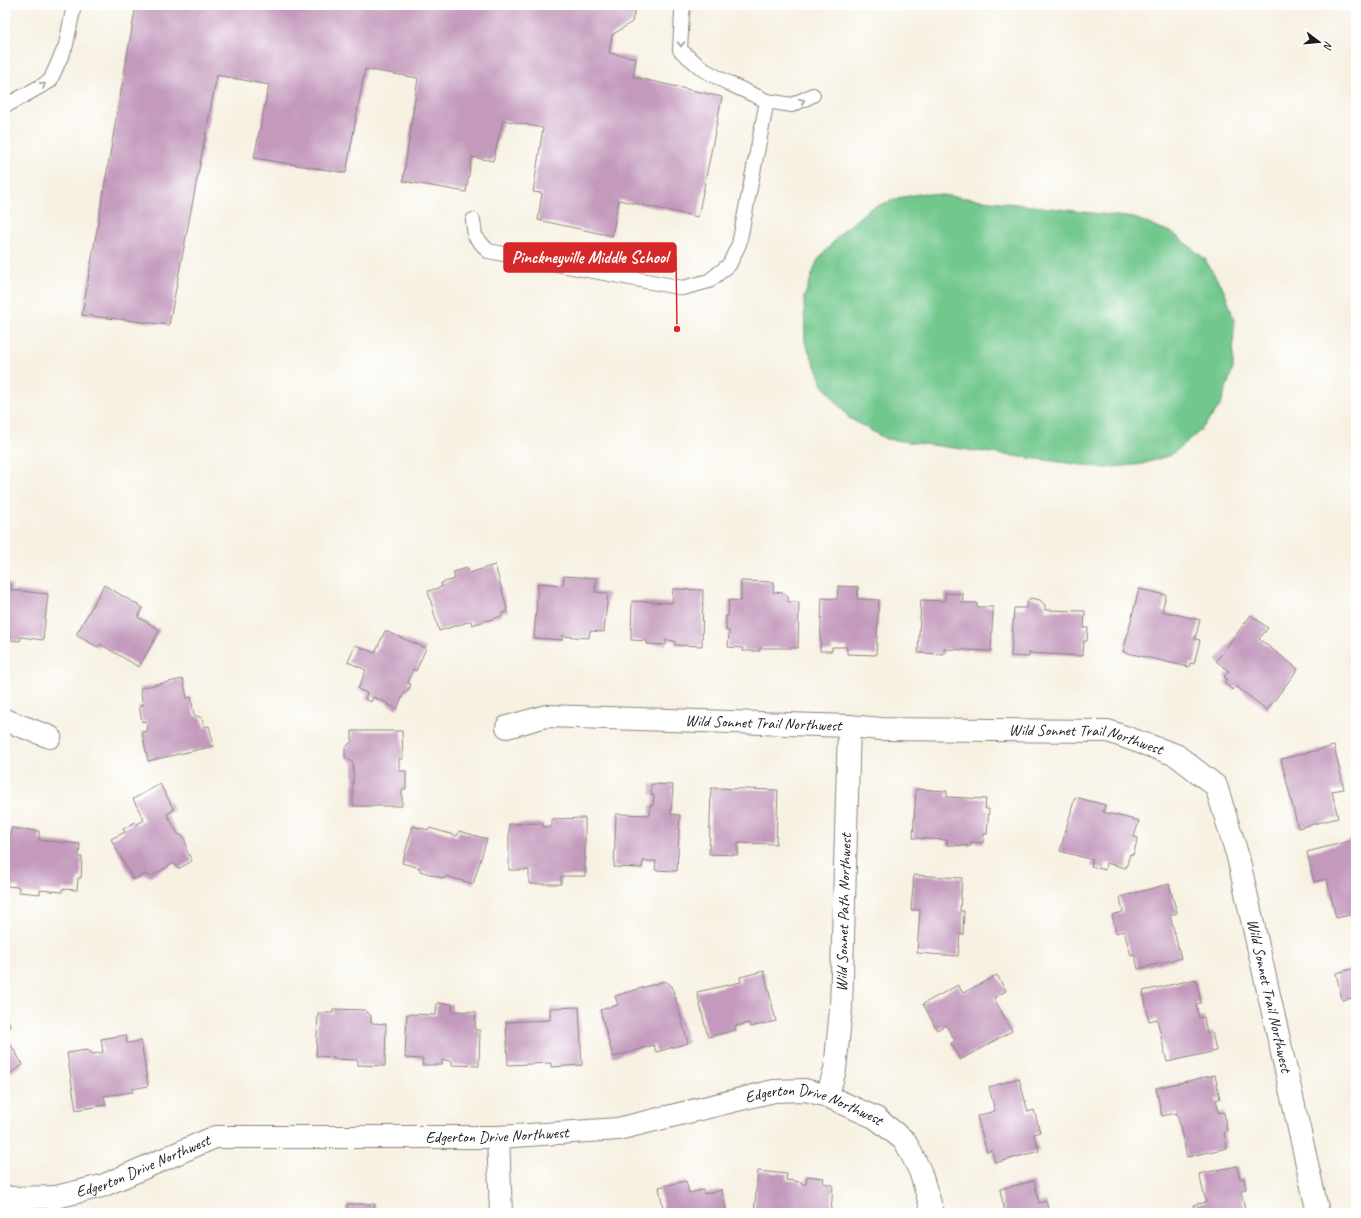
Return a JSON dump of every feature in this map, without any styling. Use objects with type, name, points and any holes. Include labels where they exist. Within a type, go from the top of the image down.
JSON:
[{"type":"street","name":"Wild Sonnet Trail Northwest","points":[[507,727],[546,716],[849,726],[881,729],[1108,730],[1176,755],[1216,786],[1238,857],[1318,1213]]},
{"type":"street","points":[[5,720],[50,737]]},
{"type":"street","name":"Wild Sonnet Path Northwest","points":[[827,1096],[835,1070],[841,1009],[849,726]]},
{"type":"street","name":"Edgerton Drive Northwest","points":[[5,1196],[9,1198],[56,1197],[102,1186],[215,1137],[498,1137],[618,1129],[774,1091],[805,1090],[827,1096],[876,1118],[905,1141],[920,1171],[933,1213]]},
{"type":"street","points":[[498,1137],[501,1213]]},
{"type":"lane","points":[[5,104],[9,104],[50,81],[66,45],[74,5]]},
{"type":"lane","points":[[684,5],[682,13],[680,50],[704,70],[767,101],[792,105],[813,95]]},
{"type":"lane","points":[[473,220],[475,236],[488,251],[683,288],[709,281],[728,265],[738,244],[767,101]]},
{"type":"green space","points":[[924,193],[1134,218],[1173,233],[1204,258],[1225,292],[1234,320],[1233,369],[1220,406],[1200,431],[1171,455],[1142,464],[1105,468],[886,439],[849,418],[823,385],[805,342],[804,298],[817,261],[841,233],[869,209],[898,198]]},
{"type":"building","points":[[136,5],[636,5],[632,22],[612,35],[609,53],[636,58],[633,77],[722,97],[698,217],[619,200],[612,236],[538,220],[542,193],[533,192],[543,128],[503,120],[493,161],[472,157],[466,192],[403,181],[418,78],[365,69],[346,173],[254,158],[269,85],[217,75],[169,325],[82,315]]},
{"type":"building","points":[[495,565],[508,612],[502,613],[502,616],[472,625],[471,621],[439,631],[428,591],[442,587],[441,583],[455,579],[453,572],[467,568],[469,573]]},
{"type":"building","points":[[564,576],[597,578],[595,592],[608,593],[604,632],[590,631],[589,638],[562,636],[562,640],[534,638],[538,583],[563,585]]},
{"type":"building","points":[[5,580],[12,586],[11,590],[48,594],[43,640],[21,637],[20,641],[10,640],[11,637],[5,636]]},
{"type":"building","points":[[741,581],[774,582],[773,592],[784,593],[788,597],[788,602],[799,602],[798,648],[760,648],[760,651],[743,651],[743,648],[728,647],[729,631],[726,631],[726,616],[728,616],[729,600],[741,601]]},
{"type":"building","points":[[104,585],[143,608],[138,617],[160,630],[139,667],[100,644],[98,647],[76,635]]},
{"type":"building","points":[[838,586],[858,587],[857,599],[879,600],[876,655],[847,654],[847,647],[832,647],[832,651],[820,651],[822,598],[837,599]]},
{"type":"building","points":[[673,589],[703,590],[702,646],[675,645],[675,641],[666,640],[666,645],[647,644],[647,641],[631,640],[632,601],[672,603]]},
{"type":"building","points":[[1139,589],[1166,595],[1162,611],[1200,620],[1195,639],[1200,640],[1194,664],[1190,663],[1189,667],[1123,652]]},
{"type":"building","points":[[945,593],[963,594],[962,603],[977,603],[977,607],[993,607],[991,651],[944,649],[944,654],[918,653],[921,600],[945,601]]},
{"type":"building","points":[[1030,598],[1040,600],[1045,605],[1045,610],[1085,611],[1084,628],[1088,628],[1087,641],[1084,641],[1083,656],[1029,653],[1029,657],[1011,656],[1014,608],[1026,608],[1026,604]]},
{"type":"building","points":[[1251,615],[1268,628],[1259,639],[1298,669],[1267,710],[1236,686],[1233,690],[1224,683],[1227,679],[1224,677],[1229,671],[1216,661]]},
{"type":"building","points":[[385,631],[426,648],[416,671],[413,669],[408,683],[411,684],[407,692],[405,691],[397,709],[373,697],[371,702],[365,699],[367,693],[358,689],[366,670],[348,662],[355,645],[375,653]]},
{"type":"building","points":[[183,679],[187,698],[191,697],[194,715],[202,718],[204,727],[209,726],[214,746],[148,761],[142,732],[148,731],[146,721],[142,722],[139,706],[143,705],[140,688]]},
{"type":"building","points":[[352,731],[402,731],[403,759],[399,759],[399,771],[406,771],[406,789],[402,789],[402,806],[353,806],[353,763],[345,757],[345,748],[352,741]]},
{"type":"building","points":[[1334,746],[1344,789],[1332,791],[1338,818],[1298,828],[1281,759]]},
{"type":"building","points":[[160,784],[174,810],[167,814],[178,834],[183,836],[186,843],[186,849],[192,861],[178,869],[174,863],[150,877],[145,874],[133,880],[111,839],[125,832],[123,829],[135,822],[136,825],[144,820],[133,799]]},
{"type":"building","points":[[651,784],[673,785],[671,814],[680,815],[677,871],[655,870],[656,861],[643,861],[642,868],[614,867],[616,814],[650,815],[650,805],[653,805],[654,795],[651,795]]},
{"type":"building","points":[[711,788],[778,790],[776,844],[738,843],[738,855],[709,854]]},
{"type":"building","points":[[916,789],[947,791],[947,797],[986,799],[985,809],[989,809],[987,834],[984,834],[983,843],[971,842],[971,846],[947,845],[947,840],[913,838]]},
{"type":"building","points":[[1075,797],[1105,805],[1103,812],[1139,821],[1134,837],[1138,838],[1133,855],[1130,854],[1126,868],[1106,863],[1105,870],[1091,866],[1093,860],[1060,851]]},
{"type":"building","points":[[585,818],[585,876],[561,876],[561,884],[529,884],[529,870],[509,870],[509,824],[543,823],[543,827],[552,827],[552,819]]},
{"type":"building","points":[[413,826],[429,830],[430,828],[457,836],[459,831],[487,839],[473,884],[446,876],[445,879],[420,871],[420,868],[402,863]]},
{"type":"building","points":[[11,828],[39,831],[39,840],[80,844],[79,857],[82,857],[81,878],[78,878],[77,890],[62,889],[62,892],[40,890],[40,894],[19,892],[19,887],[6,886]]},
{"type":"building","points":[[1352,837],[1356,837],[1356,916],[1350,915],[1336,918],[1327,879],[1314,882],[1307,852],[1350,841]]},
{"type":"building","points":[[914,875],[962,878],[960,911],[964,911],[963,935],[960,934],[958,956],[917,953],[920,910],[911,910]]},
{"type":"building","points":[[1169,884],[1177,913],[1170,915],[1181,958],[1138,969],[1135,955],[1131,956],[1124,931],[1116,933],[1112,915],[1123,912],[1120,897]]},
{"type":"building","points":[[1356,968],[1356,997],[1342,1000],[1336,973]]},
{"type":"building","points":[[764,971],[776,1021],[750,1027],[749,1023],[735,1026],[736,1030],[708,1037],[697,992],[741,982],[740,977]]},
{"type":"building","points":[[997,975],[1006,991],[994,998],[1012,1031],[960,1060],[951,1043],[955,1041],[946,1025],[937,1030],[923,1004],[958,985],[963,993]]},
{"type":"building","points":[[1196,979],[1201,1003],[1196,1004],[1199,1018],[1204,1017],[1207,1033],[1212,1032],[1216,1051],[1167,1062],[1157,1019],[1149,1021],[1143,991]]},
{"type":"building","points":[[665,981],[672,986],[688,1043],[656,1052],[654,1045],[613,1057],[600,1010],[618,1005],[615,996]]},
{"type":"building","points":[[437,1003],[452,1004],[452,1011],[476,1012],[475,1030],[480,1030],[479,1066],[452,1065],[452,1061],[442,1060],[442,1065],[422,1065],[423,1059],[405,1058],[407,1014],[436,1015]]},
{"type":"building","points":[[579,1007],[582,1065],[551,1067],[551,1063],[508,1065],[506,1022],[550,1020],[550,1008]]},
{"type":"building","points":[[333,1009],[365,1010],[371,1016],[371,1023],[386,1024],[385,1066],[358,1065],[358,1060],[333,1059],[333,1057],[316,1056],[318,1013],[333,1013]]},
{"type":"building","points":[[5,1016],[10,1024],[8,1032],[5,1034]]},
{"type":"building","points":[[5,1035],[23,1065],[5,1076]]},
{"type":"building","points":[[126,1035],[127,1043],[141,1041],[148,1086],[132,1089],[133,1092],[104,1096],[106,1105],[76,1110],[67,1053],[87,1050],[94,1054],[103,1052],[101,1039]]},
{"type":"building","points":[[1215,1075],[1220,1099],[1216,1099],[1219,1113],[1224,1112],[1227,1131],[1224,1133],[1227,1148],[1187,1157],[1177,1113],[1162,1116],[1156,1088]]},
{"type":"building","points":[[1019,1078],[1028,1112],[1034,1110],[1040,1132],[1034,1134],[1039,1151],[995,1163],[992,1150],[987,1152],[977,1116],[995,1111],[989,1087]]},
{"type":"building","points":[[1237,1166],[1240,1179],[1244,1178],[1246,1189],[1241,1191],[1246,1213],[1195,1213],[1193,1205],[1206,1202],[1199,1174]]},
{"type":"building","points":[[758,1171],[787,1174],[786,1180],[802,1182],[801,1184],[806,1184],[807,1176],[824,1178],[823,1183],[833,1185],[831,1213],[754,1213]]},
{"type":"building","points":[[686,1181],[689,1193],[703,1190],[704,1194],[722,1190],[727,1213],[664,1213],[659,1187]]},
{"type":"building","points":[[1034,1181],[1039,1203],[1046,1201],[1049,1213],[1005,1213],[1000,1189]]},
{"type":"building","points":[[347,1204],[375,1204],[374,1213],[347,1213]]},
{"type":"place","name":"Pinckneyville Middle School","points":[[677,329]]}]
